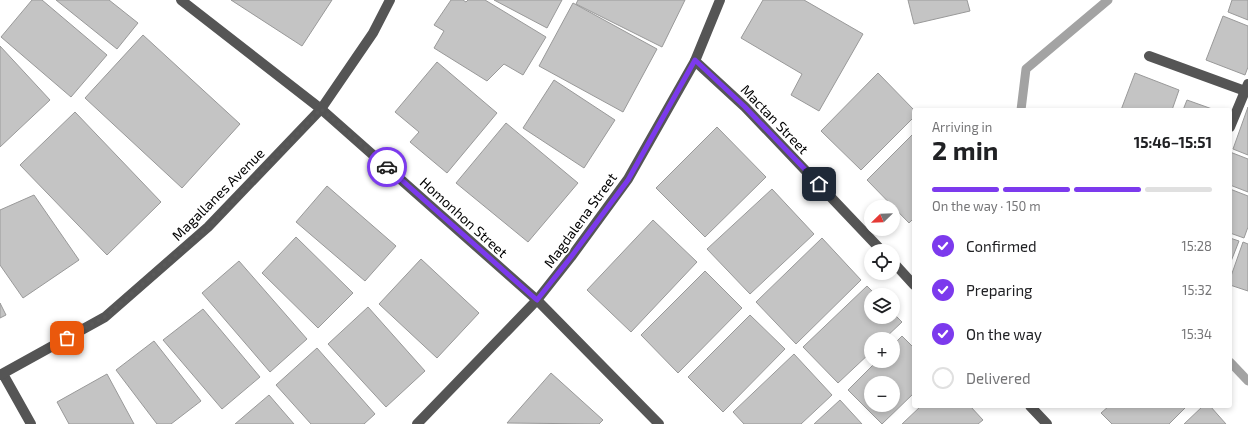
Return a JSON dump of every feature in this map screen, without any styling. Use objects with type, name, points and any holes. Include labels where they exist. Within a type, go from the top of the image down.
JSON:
[{"type":"street","name":"Homonhon Street","points":[[181,0],[321,109],[537,300],[659,424]]},
{"type":"street","name":"Magallanes Avenue","points":[[2,374],[105,317],[208,227],[321,109],[373,33],[390,0]]},
{"type":"street","name":"Magdalena Street","points":[[417,424],[537,300],[628,180],[695,60],[720,0]]},
{"type":"street","points":[[1149,56],[1247,89],[1232,123]]},
{"type":"street","name":"Mactan Street","points":[[695,60],[745,107],[875,244]]},
{"type":"street","points":[[900,269],[912,282]]},
{"type":"street","points":[[2,374],[31,424]]},
{"type":"street","points":[[1032,408],[1047,424]]},
{"type":"building","points":[[32,0],[42,0],[107,55],[71,97],[1,37]]},
{"type":"building","points":[[56,0],[109,0],[138,23],[117,49]]},
{"type":"building","points":[[231,0],[332,0],[302,46]]},
{"type":"building","points":[[451,0],[463,0],[466,2],[468,0],[485,0],[546,37],[523,75],[504,64],[487,81],[434,48],[444,31],[434,25]]},
{"type":"building","points":[[494,0],[562,0],[547,28]]},
{"type":"building","points":[[578,0],[685,0],[662,47],[576,4]]},
{"type":"building","points":[[763,0],[804,0],[863,34],[819,111],[791,95],[802,74],[741,38]]},
{"type":"building","points":[[908,0],[967,0],[970,11],[914,24]]},
{"type":"building","points":[[1232,0],[1248,0],[1248,20],[1228,12]]},
{"type":"building","points":[[573,3],[657,49],[623,112],[539,66]]},
{"type":"building","points":[[1223,16],[1248,26],[1248,67],[1245,75],[1206,60]]},
{"type":"building","points":[[143,35],[240,124],[182,188],[85,98]]},
{"type":"building","points":[[0,46],[50,100],[0,147]]},
{"type":"building","points":[[437,62],[497,113],[447,173],[410,142],[419,132],[395,112]]},
{"type":"building","points":[[878,73],[912,108],[912,119],[861,170],[821,131]]},
{"type":"building","points":[[1135,73],[1179,90],[1173,108],[1122,108]]},
{"type":"building","points":[[554,80],[615,120],[584,168],[523,128]]},
{"type":"building","points":[[1187,100],[1209,108],[1184,108]]},
{"type":"building","points":[[1248,107],[1248,155],[1233,149]]},
{"type":"building","points":[[75,112],[161,202],[107,255],[20,165]]},
{"type":"building","points":[[506,123],[578,183],[528,242],[456,183]]},
{"type":"building","points":[[717,127],[766,177],[705,237],[656,188]]},
{"type":"building","points":[[912,135],[912,220],[909,223],[900,214],[900,200],[887,200],[867,180]]},
{"type":"building","points":[[1232,153],[1248,159],[1248,192],[1232,186]]},
{"type":"building","points":[[327,186],[396,246],[365,281],[296,222]]},
{"type":"building","points":[[772,189],[814,234],[750,294],[707,249]]},
{"type":"building","points":[[1232,190],[1248,196],[1248,227],[1244,238],[1232,234]]},
{"type":"building","points":[[34,195],[79,260],[23,298],[0,265],[0,210]]},
{"type":"building","points":[[653,220],[697,262],[631,332],[587,290]]},
{"type":"building","points":[[296,237],[353,293],[318,328],[262,273]]},
{"type":"building","points":[[822,238],[861,280],[796,344],[756,302]]},
{"type":"building","points":[[1232,239],[1239,241],[1232,259]]},
{"type":"building","points":[[1243,242],[1248,244],[1248,291],[1232,286],[1232,273]]},
{"type":"building","points":[[421,259],[479,313],[437,358],[379,304]]},
{"type":"building","points":[[239,261],[307,339],[270,372],[202,293]]},
{"type":"building","points":[[705,271],[742,308],[678,373],[641,335]]},
{"type":"building","points":[[864,289],[864,324],[900,324],[891,332],[864,332],[864,359],[838,383],[803,347]]},
{"type":"building","points":[[0,303],[6,315],[0,318]]},
{"type":"building","points":[[368,307],[425,371],[386,407],[328,344]]},
{"type":"building","points":[[203,309],[260,377],[222,409],[163,340]]},
{"type":"building","points":[[750,315],[785,349],[723,412],[688,377]]},
{"type":"building","points":[[902,336],[912,346],[912,395],[900,407],[900,376],[864,376],[864,406],[848,390],[870,368],[900,368],[900,338]]},
{"type":"building","points":[[154,341],[201,401],[171,424],[157,424],[116,370]]},
{"type":"building","points":[[317,348],[375,414],[364,424],[311,424],[276,385]]},
{"type":"building","points":[[794,354],[832,395],[801,424],[744,424],[733,412]]},
{"type":"building","points":[[551,373],[603,420],[599,424],[507,423]]},
{"type":"building","points":[[107,374],[134,424],[69,424],[57,402]]},
{"type":"building","points":[[269,395],[294,424],[235,424]]},
{"type":"building","points":[[840,400],[862,424],[814,424]]},
{"type":"building","points":[[919,408],[972,408],[983,420],[978,424],[902,424]]},
{"type":"building","points":[[1107,408],[1185,408],[1169,424],[1112,424],[1101,413]]},
{"type":"building","points":[[1201,408],[1212,408],[1226,424],[1184,424]]},
{"type":"building","points":[[870,412],[894,412],[882,424]]},
{"type":"waterway","points":[[1021,108],[1026,69],[1108,0]]},
{"type":"waterway","points":[[1232,364],[1248,381]]},
{"type":"way so far","points":[[67,338],[105,317],[208,227],[321,109],[387,167]]},
{"type":"route","points":[[387,167],[537,300],[628,180],[695,60],[745,107],[819,184]]}]
